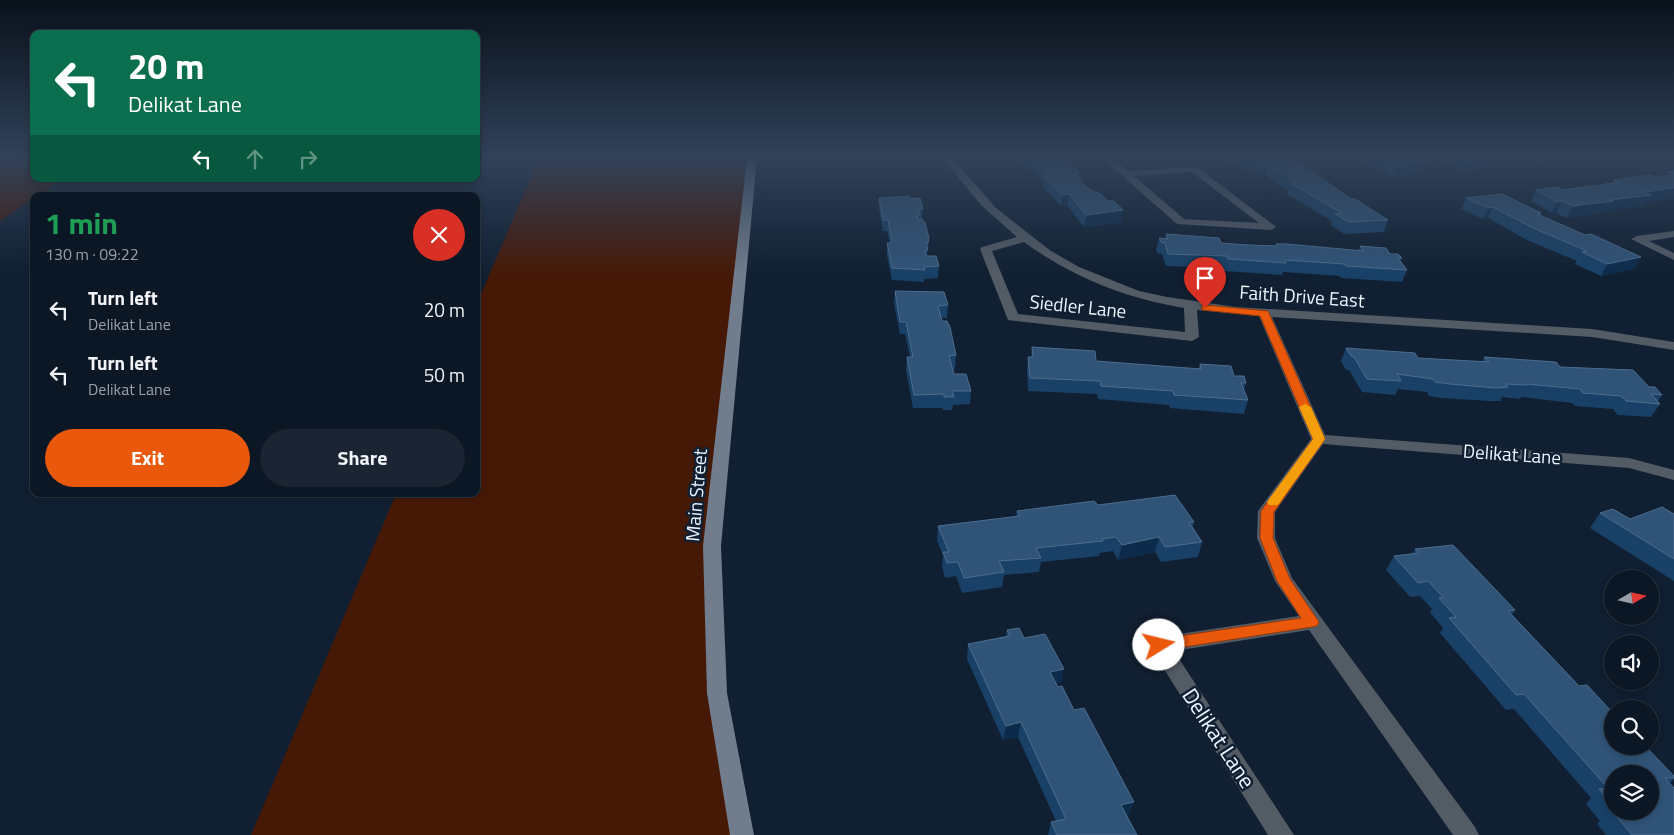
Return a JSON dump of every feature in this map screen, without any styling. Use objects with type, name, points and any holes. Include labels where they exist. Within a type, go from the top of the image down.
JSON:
[{"type":"main road","name":"Main Street","points":[[742,835],[717,693],[712,546],[748,197]]},
{"type":"street","name":"Faith Drive East","points":[[981,197],[991,209],[1056,260],[1118,289],[1190,307],[1592,333],[1674,346]]},
{"type":"street","points":[[1152,197],[1181,222],[1271,227],[1231,197]]},
{"type":"street","points":[[1674,234],[1637,239],[1674,257]]},
{"type":"street","name":"Siedler Lane","points":[[1026,238],[986,249],[1013,318],[1192,337],[1190,307]]},
{"type":"street","points":[[1264,313],[1319,439],[1267,511],[1266,538],[1284,581],[1467,835]]},
{"type":"street","name":"Delikat Lane","points":[[1319,439],[1629,463],[1674,475]]},
{"type":"street","name":"Delikat Lane","points":[[1282,835],[1159,645],[1312,622]]},
{"type":"shaded area","points":[[0,197],[30,197],[30,201],[0,221]]},
{"type":"shaded area","points":[[522,197],[748,197],[712,546],[717,693],[742,835],[251,835],[395,497],[480,497],[480,297]]},
{"type":"building","points":[[1071,197],[1104,197],[1108,201],[1114,201],[1123,210],[1086,215]]},
{"type":"building","points":[[1314,197],[1348,197],[1355,199],[1388,220],[1349,222],[1335,214],[1342,213]]},
{"type":"building","points":[[1508,197],[1541,213],[1537,214],[1585,235],[1591,234],[1641,257],[1607,264],[1582,252],[1587,251],[1533,228],[1493,207],[1488,208],[1466,198]]},
{"type":"building","points":[[1548,197],[1635,197],[1573,206],[1562,201],[1557,202]]},
{"type":"building","points":[[879,198],[920,198],[923,209],[918,209],[920,215],[917,215],[918,220],[922,219],[925,223],[929,238],[928,243],[926,243],[928,250],[925,250],[926,256],[936,256],[939,266],[924,267],[925,270],[892,268],[887,243],[892,243],[888,220],[883,220]]},
{"type":"building","points":[[1166,234],[1219,238],[1221,243],[1248,245],[1277,246],[1276,244],[1287,244],[1364,251],[1360,246],[1386,248],[1390,254],[1398,254],[1402,258],[1398,258],[1407,270],[1285,260],[1286,263],[1228,259],[1227,256],[1168,254],[1165,243],[1161,242],[1159,238],[1168,239]]},
{"type":"building","points":[[895,291],[944,292],[948,305],[938,306],[942,321],[947,321],[950,327],[956,355],[949,356],[954,374],[966,374],[971,391],[952,391],[954,397],[944,397],[944,394],[914,395],[907,357],[913,357],[906,322],[900,322]]},
{"type":"building","points":[[1032,347],[1095,351],[1096,361],[1201,369],[1200,364],[1231,366],[1234,376],[1244,376],[1246,383],[1241,383],[1248,400],[1174,395],[1173,391],[1101,386],[1100,381],[1030,378],[1028,357],[1033,357]]},
{"type":"building","points":[[1346,348],[1415,353],[1418,358],[1489,362],[1484,357],[1556,362],[1560,367],[1633,370],[1649,387],[1655,387],[1662,395],[1651,394],[1660,404],[1626,401],[1621,396],[1583,393],[1580,389],[1526,384],[1505,384],[1508,387],[1496,388],[1449,384],[1435,382],[1433,379],[1397,374],[1401,381],[1367,379],[1354,357],[1351,356]]},
{"type":"building","points":[[1175,495],[1194,522],[1189,522],[1202,542],[1165,547],[1159,537],[1122,545],[1116,537],[1102,539],[1103,541],[1036,548],[1041,558],[999,561],[1004,572],[964,578],[958,562],[947,563],[943,552],[949,552],[938,526],[1020,516],[1017,511],[1094,501],[1098,505]]},
{"type":"building","points":[[1662,507],[1674,514],[1674,559],[1600,513],[1613,509],[1630,519]]},
{"type":"building","points":[[1453,545],[1515,610],[1508,611],[1579,686],[1587,685],[1604,703],[1604,755],[1654,755],[1674,776],[1674,778],[1665,778],[1674,788],[1674,835],[1632,835],[1619,820],[1659,820],[1659,765],[1604,765],[1604,784],[1524,694],[1516,695],[1449,618],[1456,617],[1439,598],[1443,597],[1428,581],[1418,583],[1394,556],[1419,553],[1415,549]]},
{"type":"building","points":[[1019,628],[1024,638],[1045,634],[1064,669],[1050,672],[1058,687],[1062,686],[1074,710],[1084,708],[1134,802],[1121,805],[1137,835],[1057,835],[1051,822],[1066,819],[1021,722],[1006,726],[968,644],[1010,636],[1007,630]]},
{"type":"building","points":[[1604,788],[1604,795],[1599,789]]},
{"type":"slow traffic","points":[[1274,502],[1319,439],[1305,407]]},
{"type":"route","points":[[1159,645],[1312,622],[1284,581],[1266,538],[1267,511],[1319,439],[1264,313],[1205,308]]}]
